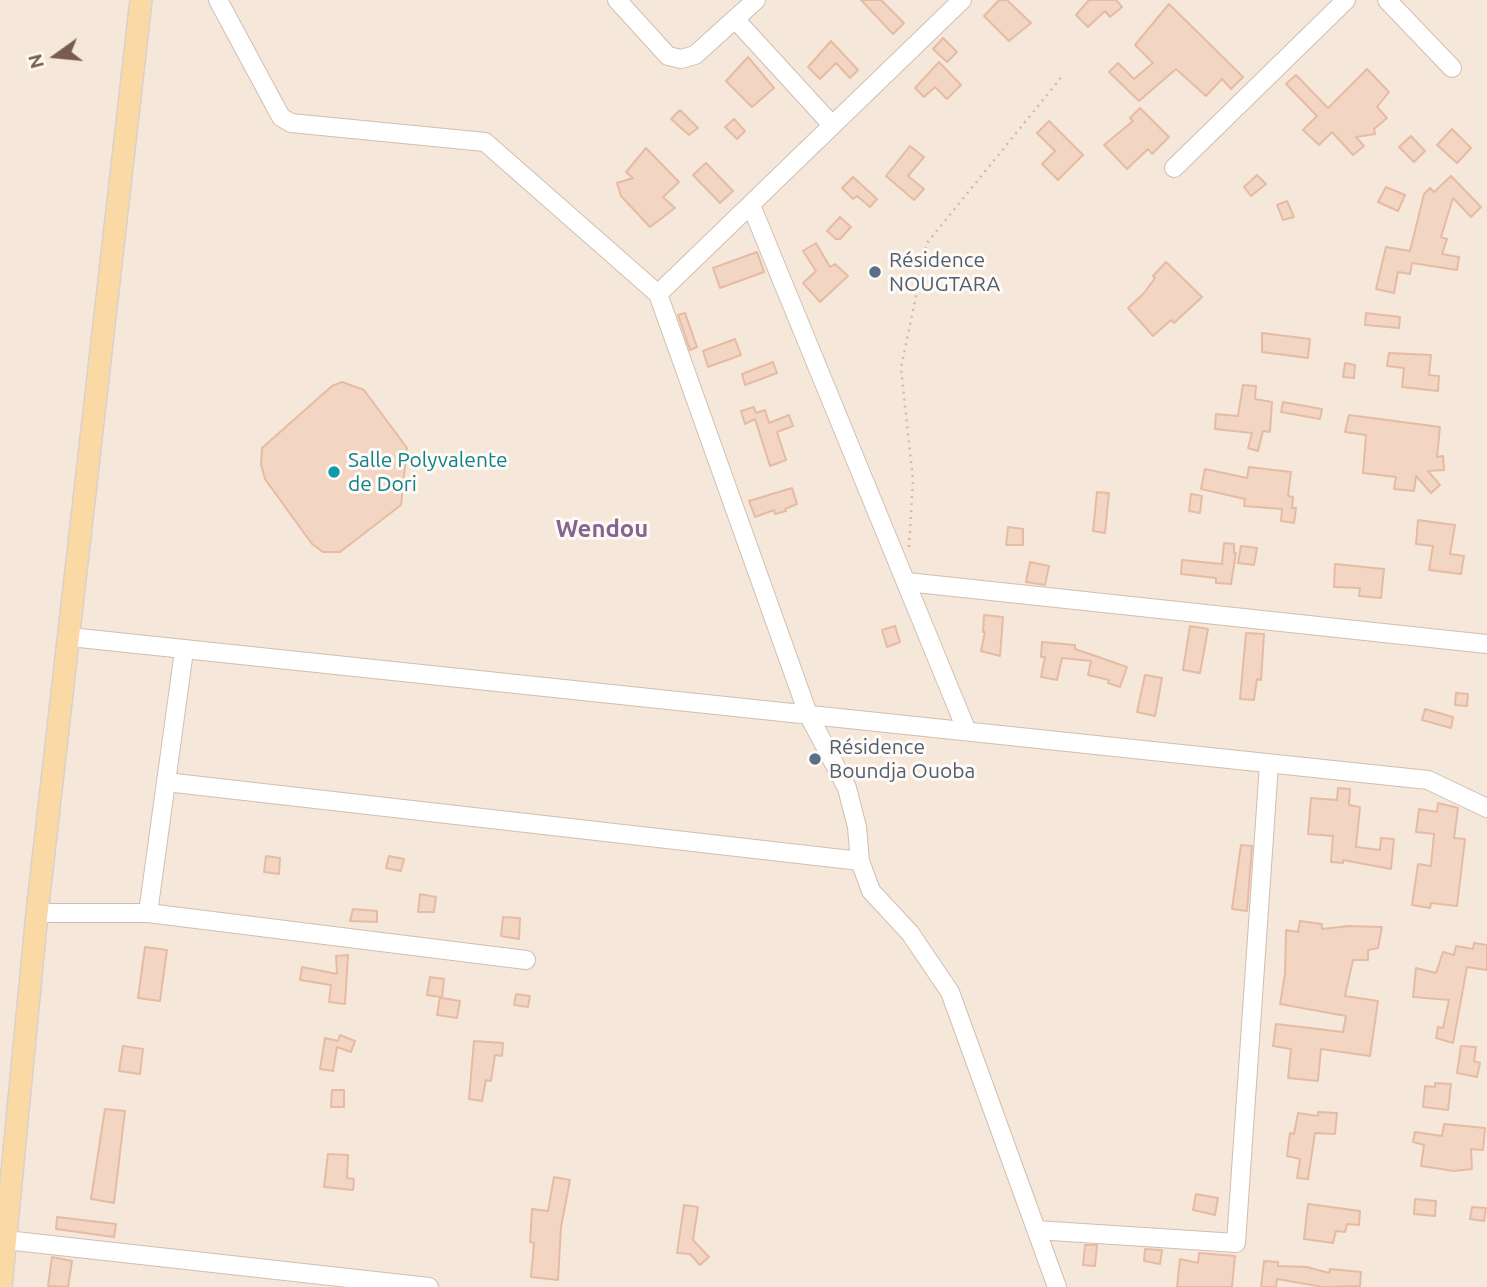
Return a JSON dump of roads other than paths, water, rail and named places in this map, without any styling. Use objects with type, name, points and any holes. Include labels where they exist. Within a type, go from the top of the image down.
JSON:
[{"type":"main road","points":[[1,1287],[37,913],[141,0]]},
{"type":"street","points":[[218,0],[281,117],[291,123],[485,142],[659,294],[808,714],[847,788],[857,827],[860,861],[871,891],[910,933],[950,992],[1057,1287]]},
{"type":"street","points":[[617,0],[668,56],[681,60],[695,55],[756,0]]},
{"type":"street","points":[[659,294],[962,0]]},
{"type":"street","points":[[1174,167],[1346,0]]},
{"type":"street","points":[[1387,0],[1452,68]]},
{"type":"street","points":[[735,19],[832,125]]},
{"type":"street","points":[[751,205],[966,729]]},
{"type":"street","points":[[907,582],[1487,644]]},
{"type":"street","points":[[70,637],[184,651],[966,729],[1428,780],[1487,808]]},
{"type":"street","points":[[148,913],[184,651]]},
{"type":"street","points":[[1036,1230],[1236,1242],[1269,764]]},
{"type":"street","points":[[166,782],[860,861]]},
{"type":"street","points":[[37,913],[148,913],[526,960]]},
{"type":"street","points":[[6,1240],[429,1287]]},
{"type":"place","name":"Résidence NOUGTARA","points":[[875,272]]},
{"type":"place","name":"Salle Polyvalente de Dori","points":[[334,472]]},
{"type":"place","name":"Résidence Boundja Ouoba","points":[[815,759]]},
{"type":"district","name":"Wendou","points":[[602,529]]}]
